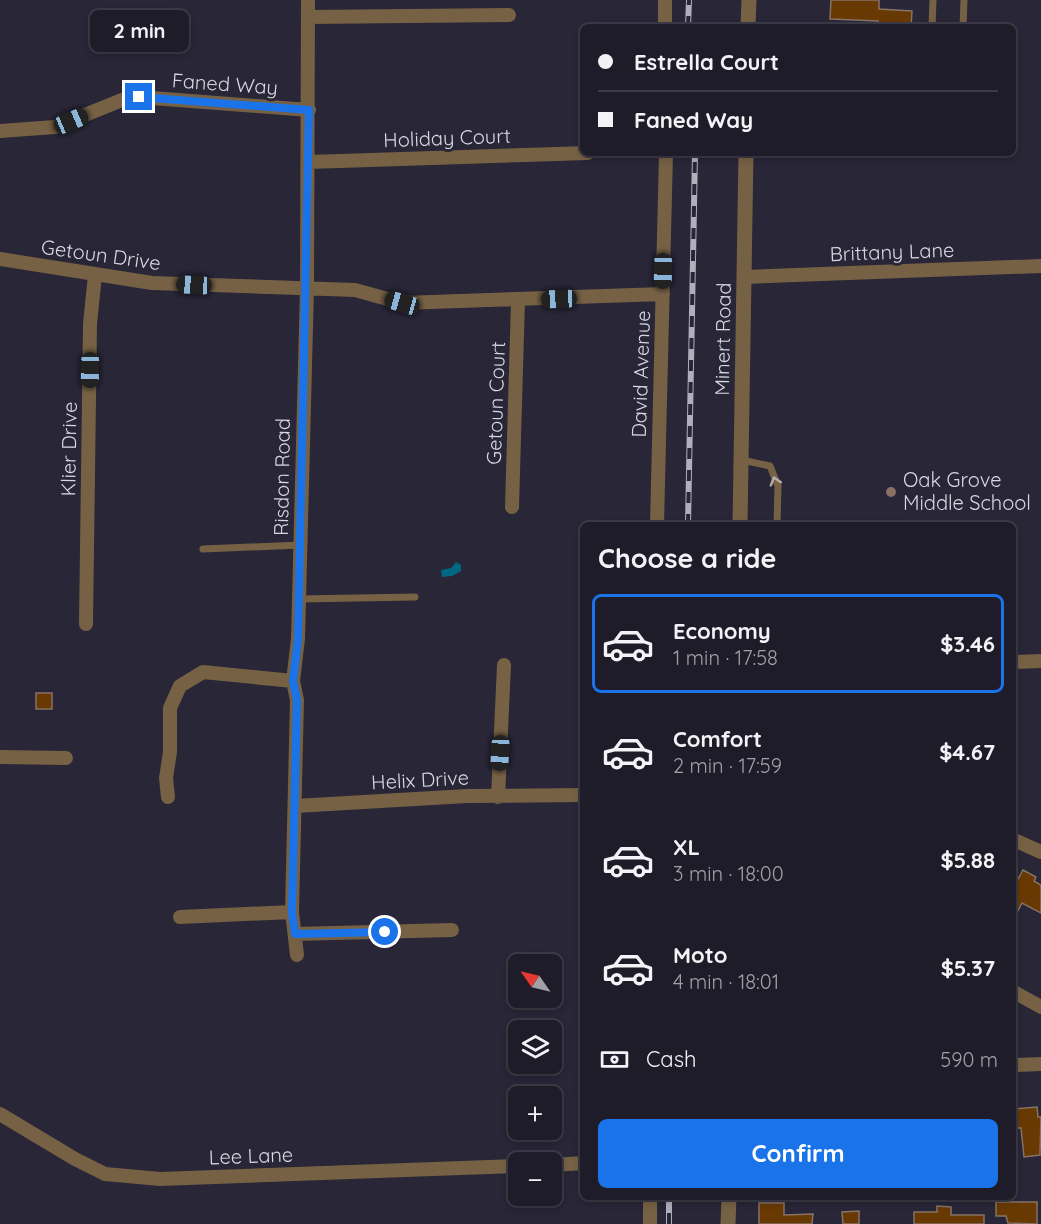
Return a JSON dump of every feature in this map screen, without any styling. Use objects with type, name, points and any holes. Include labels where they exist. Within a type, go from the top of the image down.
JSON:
[{"type":"street","name":"Risdon Road","points":[[297,954],[292,912],[297,700],[293,681],[300,545],[307,288],[308,0]]},
{"type":"street","points":[[665,0],[665,24]]},
{"type":"street","points":[[748,24],[749,0]]},
{"type":"street","points":[[308,17],[509,15]]},
{"type":"street","name":"Faned Way","points":[[0,131],[55,127],[122,100],[139,97],[309,110]]},
{"type":"street","name":"Holiday Court","points":[[308,162],[580,153]]},
{"type":"street","name":"David Avenue","points":[[657,522],[666,156]]},
{"type":"street","name":"Minert Road","points":[[740,522],[746,156]]},
{"type":"street","name":"Getoun Drive","points":[[0,259],[152,283],[355,290],[402,303],[663,294]]},
{"type":"street","name":"Brittany Lane","points":[[745,277],[1041,266]]},
{"type":"street","name":"Klier Drive","points":[[86,624],[90,324],[95,275]]},
{"type":"street","name":"Getoun Court","points":[[512,507],[518,300]]},
{"type":"street","points":[[1016,661],[1041,661]]},
{"type":"street","points":[[498,796],[504,665]]},
{"type":"street","points":[[168,797],[166,778],[170,752],[170,708],[180,686],[203,672],[293,681]]},
{"type":"street","points":[[0,757],[66,758]]},
{"type":"street","name":"Helix Drive","points":[[295,806],[498,796],[580,795]]},
{"type":"street","points":[[1016,841],[1041,852]]},
{"type":"street","points":[[180,917],[292,912]]},
{"type":"street","points":[[295,934],[452,930]]},
{"type":"street","points":[[1016,993],[1041,1007]]},
{"type":"street","points":[[1016,1065],[1041,1064]]},
{"type":"street","name":"Lee Lane","points":[[0,1114],[75,1160],[105,1174],[160,1179],[508,1166]]},
{"type":"street","points":[[562,1164],[580,1163]]},
{"type":"street","points":[[650,1200],[650,1224]]},
{"type":"street","points":[[728,1224],[729,1200]]},
{"type":"lane","points":[[932,24],[933,0]]},
{"type":"lane","points":[[963,24],[964,0]]},
{"type":"lane","points":[[742,460],[770,466],[778,486],[777,522]]},
{"type":"lane","points":[[203,549],[300,545]]},
{"type":"lane","points":[[298,600],[414,597]]},
{"type":"water","points":[[456,562],[461,565],[461,571],[452,576],[442,577],[441,570],[451,568]]},
{"type":"building","points":[[831,0],[879,0],[879,9],[912,11],[911,24],[878,24],[878,21],[830,19]]},
{"type":"building","points":[[36,693],[52,693],[52,709],[36,709]]},
{"type":"building","points":[[1023,870],[1036,877],[1034,881],[1041,885],[1041,913],[1022,903],[1016,914],[1016,882]]},
{"type":"building","points":[[1037,1107],[1038,1117],[1041,1117],[1040,1155],[1024,1157],[1021,1128],[1016,1128],[1016,1109]]},
{"type":"building","points":[[996,1202],[1037,1202],[1037,1224],[1008,1223],[1006,1216],[996,1216]]},
{"type":"building","points":[[759,1203],[784,1203],[784,1215],[813,1214],[812,1224],[759,1224]]},
{"type":"building","points":[[937,1206],[951,1207],[951,1215],[984,1215],[984,1224],[914,1224],[914,1212],[937,1212]]},
{"type":"building","points":[[859,1211],[859,1224],[843,1224],[842,1212]]},
{"type":"railway","points":[[688,24],[689,0]]},
{"type":"railway","points":[[688,522],[695,156]]},
{"type":"railway","points":[[669,1200],[669,1224]]},
{"type":"place","name":"Oak Grove Middle School","points":[[891,492]]},
{"type":"route","points":[[139,97],[309,110],[298,639],[294,652],[293,681],[297,700],[292,912],[295,934],[385,932]]}]
